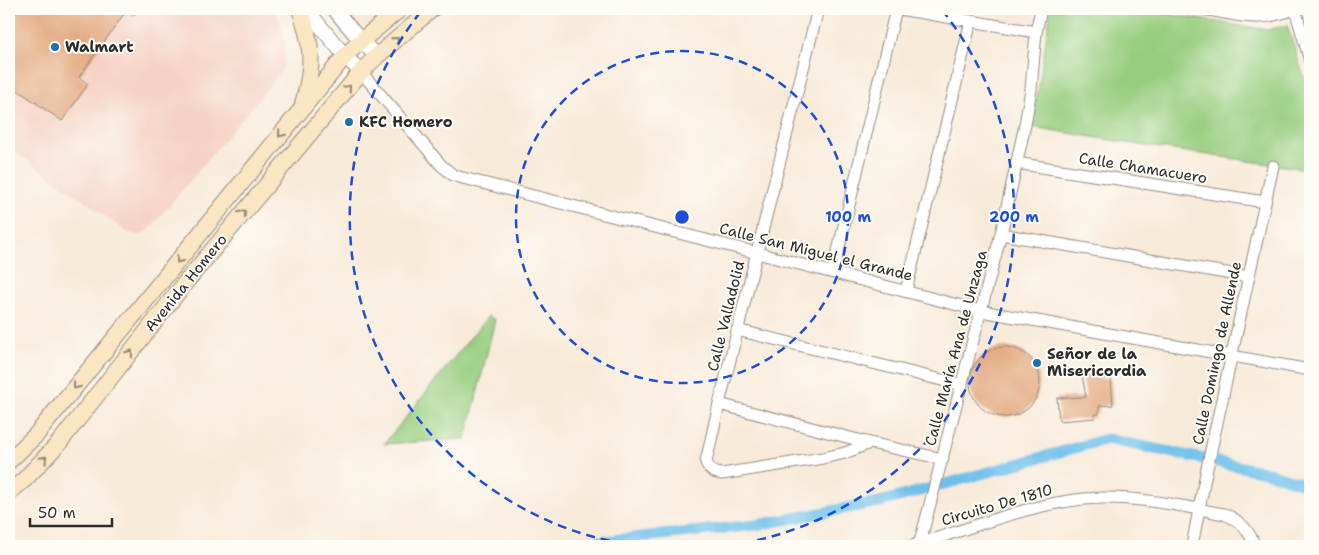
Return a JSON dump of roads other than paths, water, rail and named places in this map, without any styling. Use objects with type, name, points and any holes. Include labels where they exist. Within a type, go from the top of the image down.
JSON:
[{"type":"main road","points":[[300,9],[307,29],[311,59],[308,88],[301,110]]},
{"type":"main road","name":"Avenida Homero","points":[[9,461],[36,436],[345,56],[400,9]]},
{"type":"main road","name":"Avenida Homero","points":[[9,492],[24,480],[59,443],[185,283],[361,72],[432,9]]},
{"type":"street","points":[[306,9],[345,56],[361,72]]},
{"type":"street","points":[[334,9],[361,41],[377,56]]},
{"type":"street","name":"Calle Valladolid","points":[[818,9],[706,459],[710,469],[718,473],[823,458],[870,443]]},
{"type":"street","points":[[833,272],[897,9],[1036,32]]},
{"type":"street","name":"Calle María Ana de Unzaga","points":[[917,545],[938,476],[1001,234],[1025,125],[1031,89],[1036,32],[1041,9]]},
{"type":"street","points":[[1208,9],[1241,16],[1259,17],[1268,17],[1296,9],[1310,61]]},
{"type":"street","points":[[906,291],[971,21]]},
{"type":"street","name":"Calle San Miguel el Grande","points":[[361,72],[442,166],[452,175],[458,177],[981,311],[1310,370]]},
{"type":"street","name":"Calle Chamacuero","points":[[1016,163],[1265,202]]},
{"type":"street","name":"Calle Domingo de Allende","points":[[1192,546],[1206,473],[1273,166]]},
{"type":"street","points":[[1001,234],[1249,277]]},
{"type":"street","points":[[737,330],[962,385]]},
{"type":"street","points":[[719,404],[870,443],[942,459]]},
{"type":"street","name":"Circuito De 1810","points":[[917,545],[1031,508],[1084,499],[1118,498],[1157,502],[1224,514],[1242,524],[1251,536],[1255,546]]},
{"type":"waterway","points":[[555,546],[757,525],[884,501],[1107,439],[1266,472],[1310,486]]},
{"type":"place","name":"Walmart","points":[[55,47]]},
{"type":"place","name":"KFC Homero","points":[[349,122]]},
{"type":"place","name":"Señor de la Misericordia","points":[[1037,363]]}]
